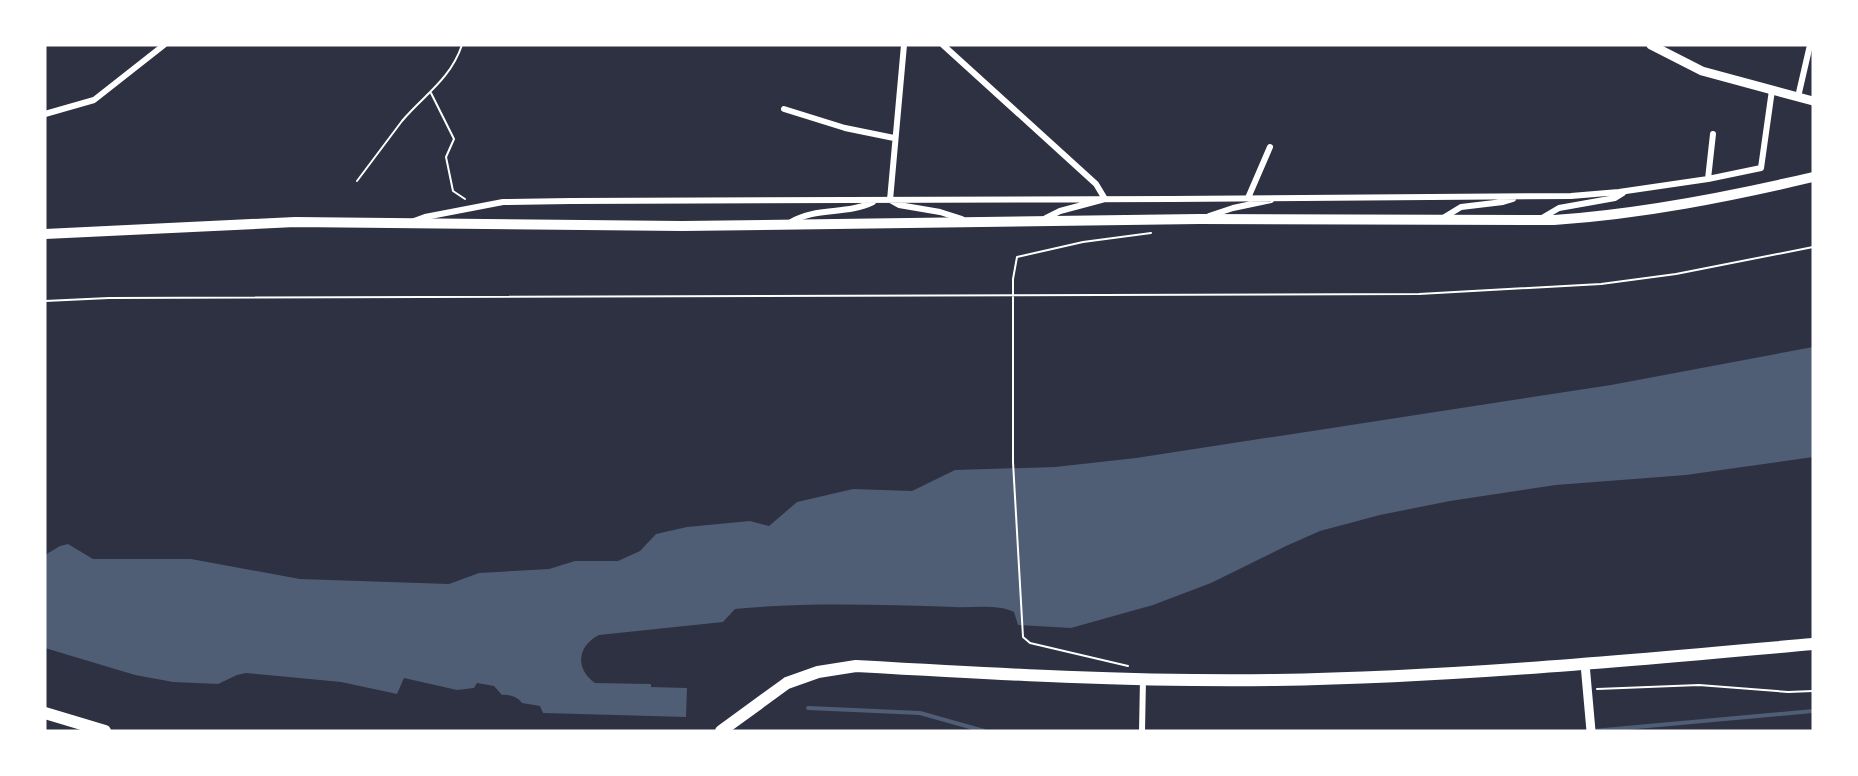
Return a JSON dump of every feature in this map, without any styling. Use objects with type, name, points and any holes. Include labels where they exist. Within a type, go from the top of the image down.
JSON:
[{"type":"highway","points":[[720,731],[787,683],[818,672],[856,666],[1138,679],[1275,680],[1516,670],[1813,644]]},
{"type":"highway","points":[[45,713],[105,731]]},
{"type":"main road","points":[[45,234],[296,222],[682,226],[1200,219],[1539,220],[1597,217],[1659,209],[1735,196],[1813,177]]},
{"type":"street","points":[[45,114],[94,100],[164,45]]},
{"type":"street","points":[[890,200],[904,45]]},
{"type":"street","points":[[943,45],[1096,184],[1105,199]]},
{"type":"street","points":[[1652,45],[1702,71],[1813,101]]},
{"type":"street","points":[[1798,97],[1810,45]]},
{"type":"street","points":[[408,224],[425,217],[503,202],[1518,197],[1628,191],[1708,179],[1761,168],[1772,90]]},
{"type":"street","points":[[784,110],[845,128],[894,138]]},
{"type":"street","points":[[1708,179],[1713,134]]},
{"type":"street","points":[[1248,198],[1270,147]]},
{"type":"street","points":[[1539,220],[1559,208],[1615,198],[1628,191]]},
{"type":"street","points":[[1440,220],[1461,207],[1503,202],[1518,197]]},
{"type":"street","points":[[1200,219],[1233,208],[1283,198]]},
{"type":"street","points":[[1040,221],[1060,211],[1105,199]]},
{"type":"street","points":[[787,224],[811,213],[863,207],[876,200]]},
{"type":"street","points":[[890,200],[899,205],[940,212],[972,222]]},
{"type":"street","points":[[1585,664],[1591,731]]},
{"type":"street","points":[[1138,679],[1142,731]]},
{"type":"path","points":[[357,181],[403,120],[431,93],[456,62],[462,45]]},
{"type":"path","points":[[431,93],[454,139],[446,157],[453,191],[478,207]]},
{"type":"path","points":[[1138,679],[1126,665],[1030,643],[1023,637],[1013,462],[1013,279],[1017,257],[1083,242],[1159,232]]},
{"type":"path","points":[[45,301],[133,298],[1419,294],[1601,284],[1676,274],[1813,248]]},
{"type":"path","points":[[1587,690],[1699,685],[1788,692],[1813,691]]},
{"type":"water","points":[[1813,347],[1813,457],[1686,475],[1556,485],[1450,501],[1380,515],[1320,531],[1211,583],[1153,605],[1071,628],[1018,625],[1014,612],[993,607],[790,605],[735,609],[723,622],[599,635],[586,645],[581,658],[582,665],[584,671],[595,683],[651,684],[651,687],[687,688],[686,717],[543,713],[540,706],[522,703],[513,696],[502,695],[494,686],[477,683],[474,688],[457,690],[404,678],[397,694],[341,682],[246,673],[218,684],[173,682],[135,675],[45,648],[45,555],[68,544],[93,559],[191,559],[300,579],[449,584],[479,573],[549,569],[575,561],[618,561],[640,551],[656,534],[687,527],[750,521],[769,526],[797,502],[853,489],[912,491],[955,470],[1055,467],[1136,458],[1611,385]]},
{"type":"waterway","points":[[808,708],[920,713],[984,731]]},
{"type":"waterway","points":[[1593,731],[1813,711]]}]
